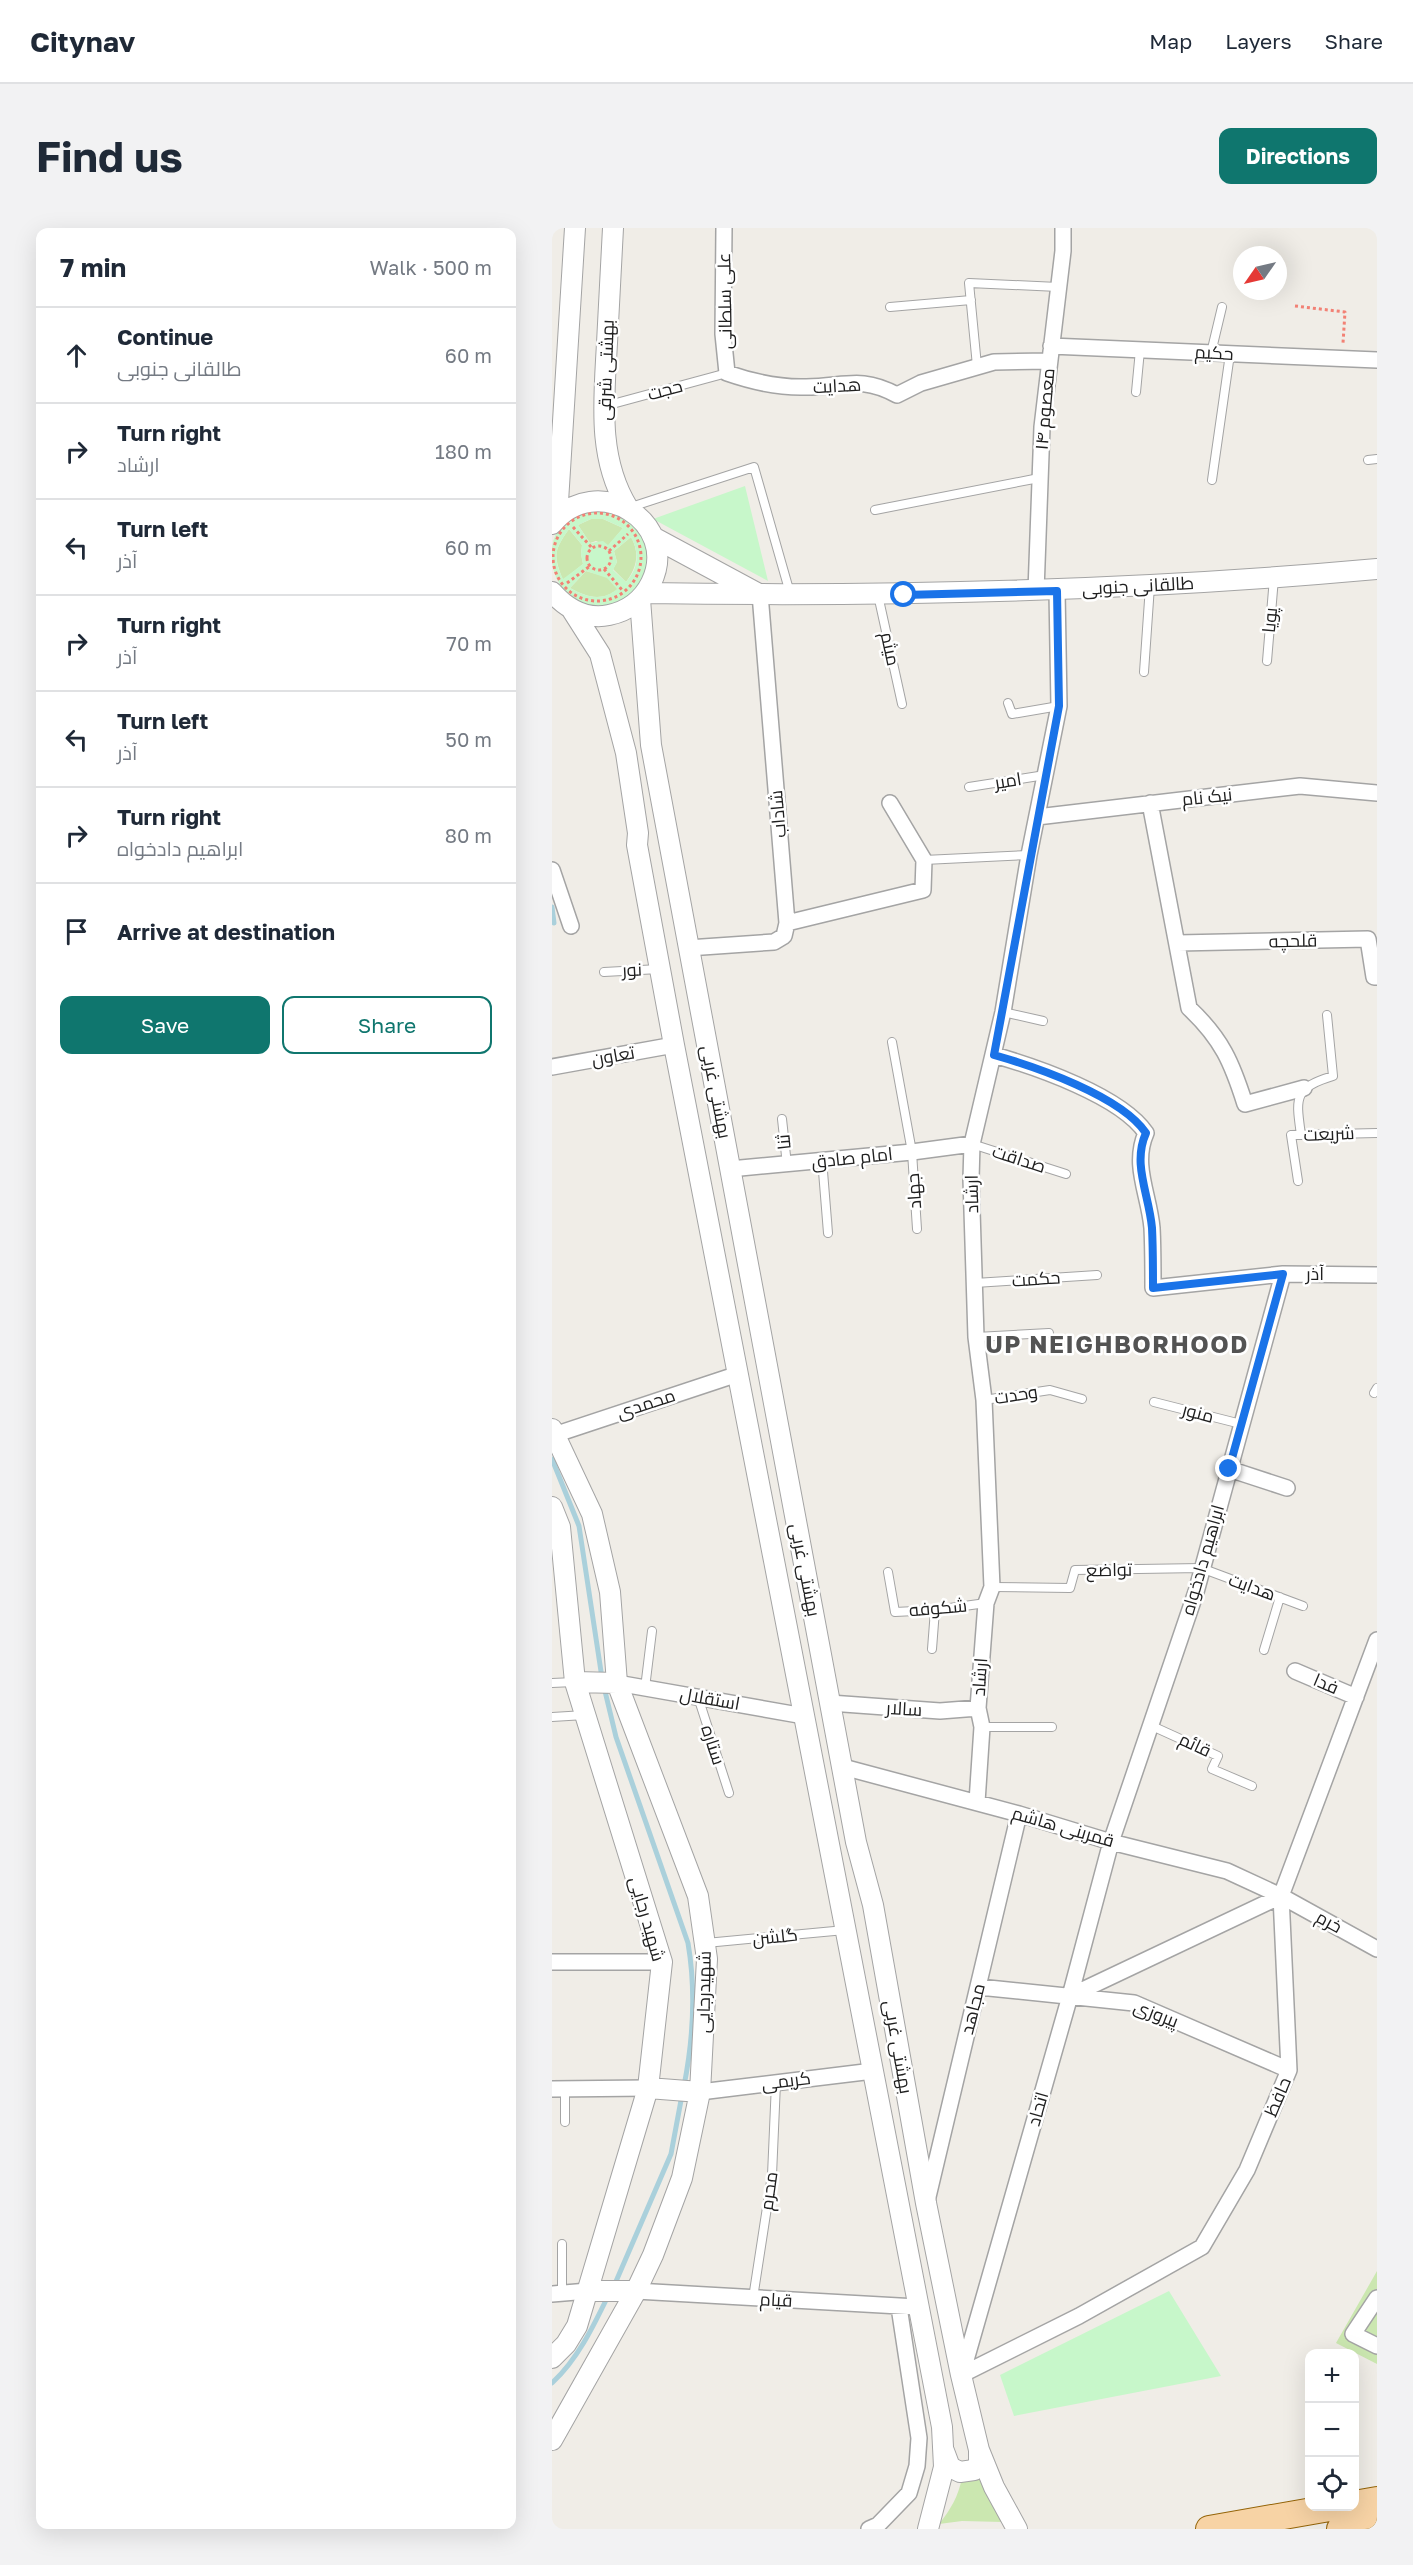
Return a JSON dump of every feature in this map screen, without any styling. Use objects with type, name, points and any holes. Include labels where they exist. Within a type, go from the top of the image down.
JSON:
[{"type":"main road","points":[[1359,2503],[1377,2500]]},
{"type":"main road","points":[[1209,2529],[1312,2511]]},
{"type":"main road","points":[[1340,2529],[1377,2522]]},
{"type":"street","points":[[559,521],[575,228]]},
{"type":"street","name":"بهشتی شرقی","points":[[613,228],[603,424],[610,463],[619,493],[657,556],[655,576],[636,597]]},
{"type":"street","name":"علی سلطانی","points":[[724,228],[723,334],[727,374]]},
{"type":"street","name":"۱۴ معصوم","points":[[1036,591],[1041,427],[1063,228]]},
{"type":"street","name":"حکیم","points":[[1050,354],[1140,350],[1377,360]]},
{"type":"street","name":"هدایت","points":[[727,374],[760,384],[786,387],[806,388],[858,382],[882,387],[897,395],[921,383],[976,366],[1050,354]]},
{"type":"street","points":[[559,521],[573,506],[591,501],[610,501],[639,524],[760,594]]},
{"type":"street","name":"طالقانی جنوبی","points":[[636,597],[1057,591],[1274,578],[1377,569]]},
{"type":"street","points":[[556,591],[572,610],[587,615],[604,616],[620,613],[636,597]]},
{"type":"street","name":"ارشاد","points":[[977,1802],[982,1727],[978,1708],[986,1603],[992,1587],[984,1400],[976,1337],[970,1179],[972,1144],[1003,1012],[1029,855],[1059,706],[1057,591]]},
{"type":"street","name":"شاداب","points":[[760,594],[787,923]]},
{"type":"street","name":"بهشتی غربی","points":[[636,597],[651,745],[856,1842],[873,1905],[926,2204],[979,2450],[994,2487],[1017,2529]]},
{"type":"street","name":"بهشتی غربی","points":[[572,610],[600,654],[626,753],[638,833],[637,845],[674,1045],[873,2071],[908,2307],[942,2427],[944,2467],[927,2529]]},
{"type":"street","name":"نیک نام","points":[[1037,817],[1300,786],[1377,793]]},
{"type":"street","points":[[688,948],[774,942],[784,936],[787,923],[923,890],[924,860],[890,803]]},
{"type":"street","points":[[1150,803],[1189,1008],[1210,1028],[1233,1066],[1245,1104],[1304,1088]]},
{"type":"street","points":[[552,870],[571,926]]},
{"type":"street","name":"قلحچه","points":[[1178,944],[1368,939],[1374,977],[1377,977]]},
{"type":"street","name":"تعاون","points":[[552,1066],[674,1045]]},
{"type":"street","name":"آذر","points":[[994,1055],[1043,1069],[1112,1104],[1138,1121],[1146,1133],[1139,1147],[1138,1162],[1147,1195],[1152,1229],[1153,1288],[1283,1274],[1377,1275]]},
{"type":"street","name":"امام صادق","points":[[730,1169],[787,1165],[822,1159],[912,1152],[972,1144]]},
{"type":"street","name":"ابراهیم دادخواه","points":[[1111,1842],[1152,1726],[1202,1568],[1283,1274]]},
{"type":"street","name":"محمدی","points":[[553,1433],[738,1374]]},
{"type":"street","name":"شهیدرجایی","points":[[552,2440],[636,2291],[653,2255],[682,2178],[700,2092],[707,1959],[698,1896],[617,1683],[610,1592],[592,1514],[553,1433]]},
{"type":"street","points":[[1229,1469],[1287,1488]]},
{"type":"street","name":"شهید رجایی","points":[[552,1507],[556,1527],[561,1607],[575,1682],[662,1962],[648,2088],[577,2326],[566,2344],[552,2358]]},
{"type":"street","points":[[768,1530],[797,1524]]},
{"type":"street","name":"حافظ","points":[[962,2375],[1079,2316],[1202,2247],[1247,2170],[1289,2070],[1281,1896],[1377,1640]]},
{"type":"street","name":"فدا","points":[[1295,1671],[1356,1696]]},
{"type":"street","points":[[575,1682],[617,1683]]},
{"type":"street","name":"استقلال","points":[[617,1683],[804,1716]]},
{"type":"street","name":"سالار","points":[[830,1703],[940,1711],[978,1708]]},
{"type":"street","name":"قمربنی هاشم","points":[[843,1767],[977,1802],[1111,1842],[1227,1871],[1281,1896]]},
{"type":"street","name":"مجاهد","points":[[926,2204],[1019,1814]]},
{"type":"street","name":"اتحاد","points":[[962,2375],[1070,1996],[1111,1842]]},
{"type":"street","points":[[1070,1996],[1281,1896]]},
{"type":"street","name":"خرم","points":[[1281,1896],[1377,1948]]},
{"type":"street","points":[[552,1962],[662,1962]]},
{"type":"street","name":"پیروزی","points":[[979,1987],[1134,2003],[1289,2070]]},
{"type":"street","name":"کریمی","points":[[700,2092],[873,2071]]},
{"type":"street","points":[[558,2089],[648,2088],[700,2092]]},
{"type":"street","points":[[557,2293],[636,2291]]},
{"type":"street","name":"قیام","points":[[636,2291],[908,2307]]},
{"type":"street","points":[[1377,2298],[1353,2334],[1377,2346]]},
{"type":"street","points":[[869,2529],[878,2525],[909,2493],[917,2466],[919,2438],[908,2307]]},
{"type":"street","points":[[943,2448],[950,2467],[960,2472],[974,2469],[979,2463],[979,2450]]},
{"type":"lane","points":[[976,366],[969,283],[1058,287]]},
{"type":"lane","points":[[890,308],[971,300]]},
{"type":"lane","points":[[1211,353],[1222,307]]},
{"type":"lane","points":[[1136,392],[1140,350]]},
{"type":"lane","points":[[1212,480],[1230,354]]},
{"type":"lane","name":"حجت","points":[[604,406],[727,374]]},
{"type":"lane","points":[[639,524],[754,467],[791,594]]},
{"type":"lane","points":[[875,510],[1039,478]]},
{"type":"lane","name":"پویا","points":[[1267,661],[1274,578]]},
{"type":"lane","points":[[1144,672],[1150,585]]},
{"type":"lane","name":"میثم","points":[[878,595],[902,704]]},
{"type":"lane","points":[[1008,703],[1012,714],[1059,706]]},
{"type":"lane","name":"امیر","points":[[969,787],[1046,774]]},
{"type":"lane","points":[[924,860],[1029,855]]},
{"type":"lane","name":"نور","points":[[604,972],[660,969]]},
{"type":"lane","points":[[1003,1012],[1043,1021]]},
{"type":"lane","points":[[1301,1135],[1297,1099],[1304,1088],[1333,1076],[1327,1015]]},
{"type":"lane","name":"جهاد","points":[[892,1042],[912,1152],[917,1229]]},
{"type":"lane","name":"ثنا","points":[[782,1119],[787,1165]]},
{"type":"lane","name":"شریعت","points":[[1298,1181],[1291,1135],[1377,1133]]},
{"type":"lane","name":"صداقت","points":[[972,1144],[1066,1174]]},
{"type":"lane","points":[[822,1159],[828,1233]]},
{"type":"lane","name":"حکمت","points":[[975,1284],[1096,1275]]},
{"type":"lane","points":[[976,1337],[1049,1333]]},
{"type":"lane","name":"وحدت","points":[[984,1400],[1050,1390],[1082,1399]]},
{"type":"lane","name":"منور","points":[[1154,1402],[1241,1424]]},
{"type":"lane","name":"تواضع","points":[[992,1587],[1070,1588],[1075,1570],[1202,1568]]},
{"type":"lane","name":"هدایت","points":[[1202,1568],[1304,1606]]},
{"type":"lane","name":"شکوفه","points":[[888,1572],[895,1612],[935,1610],[986,1603]]},
{"type":"lane","points":[[1264,1650],[1280,1597]]},
{"type":"lane","points":[[932,1649],[935,1610]]},
{"type":"lane","points":[[645,1688],[652,1631]]},
{"type":"lane","points":[[552,1683],[575,1682]]},
{"type":"lane","name":"ستاره","points":[[698,1697],[729,1793]]},
{"type":"lane","points":[[552,1718],[586,1715]]},
{"type":"lane","name":"قائم","points":[[1152,1726],[1218,1756],[1212,1769],[1252,1786]]},
{"type":"lane","points":[[982,1727],[1052,1727]]},
{"type":"lane","name":"گلشن","points":[[705,1944],[844,1929]]},
{"type":"lane","name":"محرم","points":[[753,2298],[772,2175],[776,2083]]},
{"type":"lane","points":[[558,2089],[565,2122]]},
{"type":"lane","points":[[557,2293],[562,2244]]},
{"type":"path","points":[[1295,306],[1345,312],[1342,359]]},
{"type":"path","points":[[559,521],[595,512],[639,524]]},
{"type":"path","points":[[559,521],[592,549]]},
{"type":"path","points":[[556,591],[553,553],[559,533],[559,521]]},
{"type":"path","points":[[609,551],[639,524]]},
{"type":"path","points":[[636,597],[634,583],[640,570],[642,556],[639,524]]},
{"type":"path","points":[[603,547],[609,551],[611,559],[604,569],[596,570],[590,566],[588,555],[592,549],[603,547]]},
{"type":"path","points":[[556,591],[590,566]]},
{"type":"path","points":[[604,569],[636,597]]},
{"type":"path","points":[[556,591],[593,601],[636,597]]},
{"type":"green space","points":[[745,486],[768,581],[653,519]]},
{"type":"green space","points":[[614,510],[640,530],[649,552],[648,564],[638,585],[620,601],[609,605],[587,605],[569,595],[557,578],[553,568],[553,540],[559,530],[581,512]],"holes":[[[591,519],[603,519],[623,528],[608,545],[603,541],[590,543],[578,525]],[[569,529],[582,545],[583,564],[563,579],[556,558]],[[631,537],[637,555],[633,572],[626,582],[613,570],[617,562],[614,551]],[[586,571],[607,578],[617,589],[606,596],[594,597],[570,588]]]},
{"type":"green space","points":[[591,519],[603,519],[623,528],[608,546],[596,541],[590,543],[578,525]]},
{"type":"green space","points":[[569,529],[582,545],[583,564],[563,580],[557,553],[560,542]]},
{"type":"green space","points":[[631,537],[636,549],[636,560],[633,571],[626,582],[613,569],[617,562],[614,551]]},
{"type":"green space","points":[[586,571],[607,577],[618,589],[606,596],[594,597],[570,588]]},
{"type":"green space","points":[[1377,2271],[1377,2364],[1359,2355],[1359,2349],[1348,2349],[1336,2343]]},
{"type":"green space","points":[[1169,2291],[1221,2376],[1014,2416],[1000,2375]]},
{"type":"green space","points":[[982,2475],[1003,2522],[962,2521],[939,2524],[954,2502],[962,2478]]},
{"type":"waterway","points":[[552,907],[554,923]]},
{"type":"waterway","points":[[552,1459],[579,1526],[602,1678]]},
{"type":"waterway","points":[[604,1687],[616,1737],[688,1943],[692,1979],[692,2015],[690,2051],[684,2086]]},
{"type":"waterway","points":[[614,2286],[671,2154],[682,2095]]},
{"type":"waterway","points":[[552,2383],[578,2352],[609,2294]]},
{"type":"district","name":"UP NEIGHBORHOOD","points":[[1117,1345]]},
{"type":"route","points":[[904,595],[1057,591],[1059,706],[1029,855],[994,1055],[1043,1069],[1112,1104],[1138,1121],[1146,1133],[1139,1147],[1138,1162],[1147,1195],[1152,1229],[1153,1288],[1283,1274],[1229,1469]]}]
